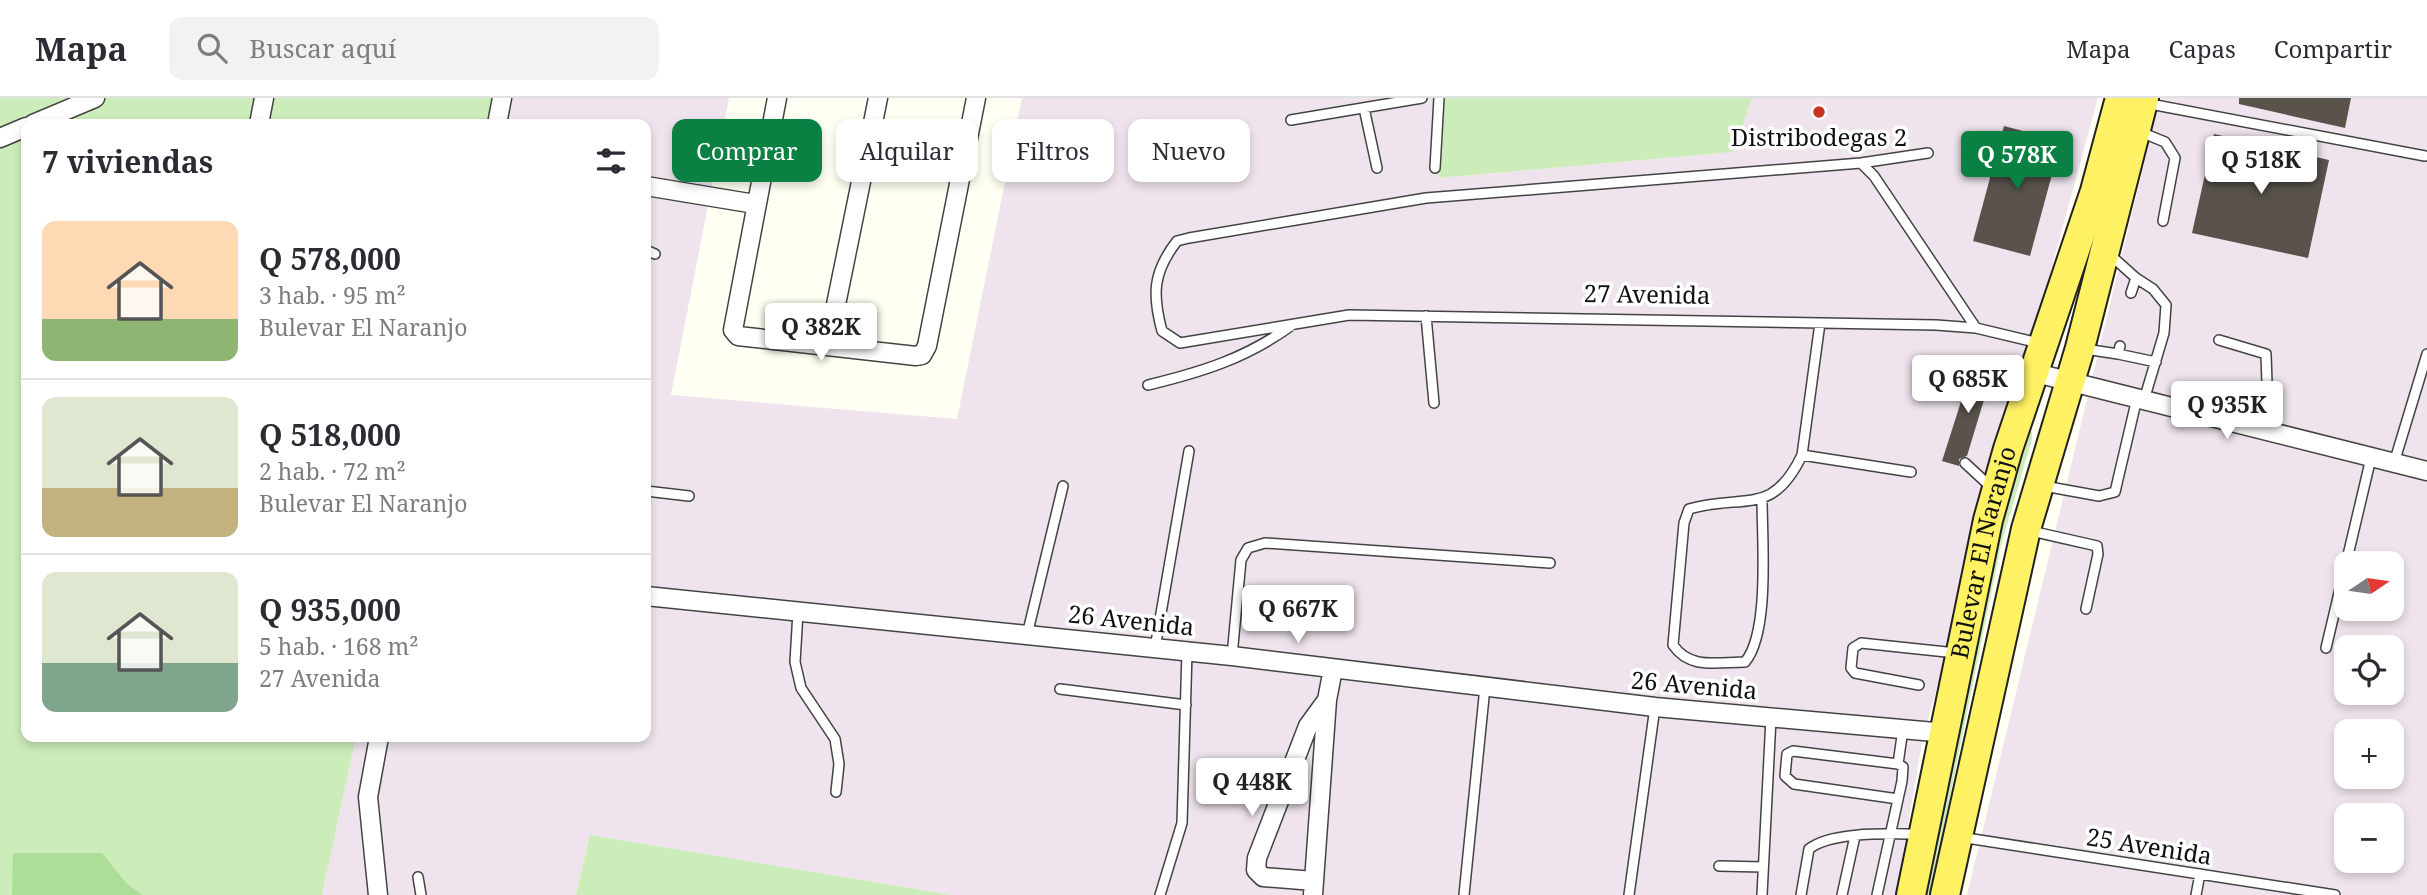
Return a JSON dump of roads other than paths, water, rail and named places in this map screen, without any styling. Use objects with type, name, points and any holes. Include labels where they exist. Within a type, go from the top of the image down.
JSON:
[{"type":"main road","name":"Bulevar El Naranjo","points":[[1945,895],[2026,529],[2080,348],[2136,131],[2136,100]]},
{"type":"main road","name":"Bulevar El Naranjo","points":[[1911,895],[1996,491],[2095,191],[2136,100]]},
{"type":"street","points":[[45,119],[95,98]]},
{"type":"street","points":[[260,119],[264,98]]},
{"type":"street","points":[[498,119],[502,98]]},
{"type":"street","points":[[776,98],[733,330],[738,336],[922,355],[927,346],[976,98]]},
{"type":"street","points":[[828,344],[878,98]]},
{"type":"street","points":[[0,138],[21,129]]},
{"type":"street","points":[[651,187],[755,204]]},
{"type":"street","points":[[2036,373],[2427,471]]},
{"type":"street","name":"26 Avenida","points":[[651,597],[1232,656],[1655,707],[1946,733]]},
{"type":"street","points":[[1327,700],[1308,726],[1256,859],[1256,870],[1263,877],[1313,888],[1327,700],[1333,669]]},
{"type":"street","points":[[378,742],[368,797],[378,895]]},
{"type":"lane","points":[[1290,120],[1422,98]]},
{"type":"lane","points":[[1435,168],[1439,98]]},
{"type":"lane","points":[[2136,100],[2425,156]]},
{"type":"lane","points":[[1364,108],[1377,168]]},
{"type":"lane","points":[[2136,131],[2165,142],[2175,158],[2163,221]]},
{"type":"lane","name":"27 Avenida","points":[[1928,153],[1861,163],[1426,198],[1177,241],[1158,269],[1155,306],[1162,331],[1180,343],[1349,315],[1976,328],[2044,345]]},
{"type":"lane","points":[[1861,163],[1874,176],[1976,328]]},
{"type":"lane","points":[[2039,484],[2099,496],[2115,492],[2140,399],[2156,362],[2167,318],[2166,305],[2153,289],[2136,278],[2105,250]]},
{"type":"lane","points":[[2131,293],[2136,278]]},
{"type":"lane","points":[[1426,316],[1434,403]]},
{"type":"lane","points":[[1762,499],[1760,628],[1755,651],[1745,662],[1697,663],[1682,658],[1673,645],[1684,523],[1689,509],[1762,499],[1779,491],[1793,474],[1802,455],[1820,323]]},
{"type":"lane","points":[[1149,385],[1209,371],[1273,339],[1294,324]]},
{"type":"lane","points":[[2219,340],[2266,354],[2267,383],[2260,430]]},
{"type":"lane","points":[[2080,348],[2119,350],[2156,362]]},
{"type":"lane","points":[[2394,463],[2427,354]]},
{"type":"lane","points":[[1992,373],[2007,368],[2036,373]]},
{"type":"lane","points":[[1155,648],[1189,451]]},
{"type":"lane","points":[[1802,455],[1911,472]]},
{"type":"lane","points":[[2326,648],[2371,458]]},
{"type":"lane","points":[[1965,463],[1996,491]]},
{"type":"lane","points":[[1027,635],[1063,486]]},
{"type":"lane","points":[[651,492],[689,496]]},
{"type":"lane","points":[[2026,529],[2097,546],[2098,554],[2086,609]]},
{"type":"lane","points":[[1232,656],[1241,560],[1248,548],[1265,543],[1550,563]]},
{"type":"lane","points":[[798,612],[794,662],[802,688],[835,739],[839,764],[836,792]]},
{"type":"lane","points":[[1919,685],[1856,673],[1851,668],[1853,648],[1861,643],[1961,654]]},
{"type":"lane","points":[[1160,895],[1182,823],[1187,652]]},
{"type":"lane","points":[[1464,895],[1485,687]]},
{"type":"lane","points":[[1060,689],[1186,705]]},
{"type":"lane","points":[[1629,895],[1655,707]]},
{"type":"lane","points":[[1762,895],[1771,718]]},
{"type":"lane","points":[[1898,764],[1903,729]]},
{"type":"lane","points":[[1877,895],[1898,799],[1903,767],[1898,764],[1793,751],[1787,754],[1785,776],[1794,784],[1898,799]]},
{"type":"lane","points":[[1801,895],[1809,849],[1818,842],[1854,836],[1924,835]]},
{"type":"lane","points":[[1842,895],[1854,836]]},
{"type":"lane","name":"25 Avenida","points":[[1956,836],[2335,895]]},
{"type":"lane","points":[[1719,866],[1763,867]]},
{"type":"lane","points":[[2196,895],[2200,874]]},
{"type":"lane","points":[[418,877],[421,895]]},
{"type":"place","name":"Distribodegas 2","points":[[1819,112]]}]
